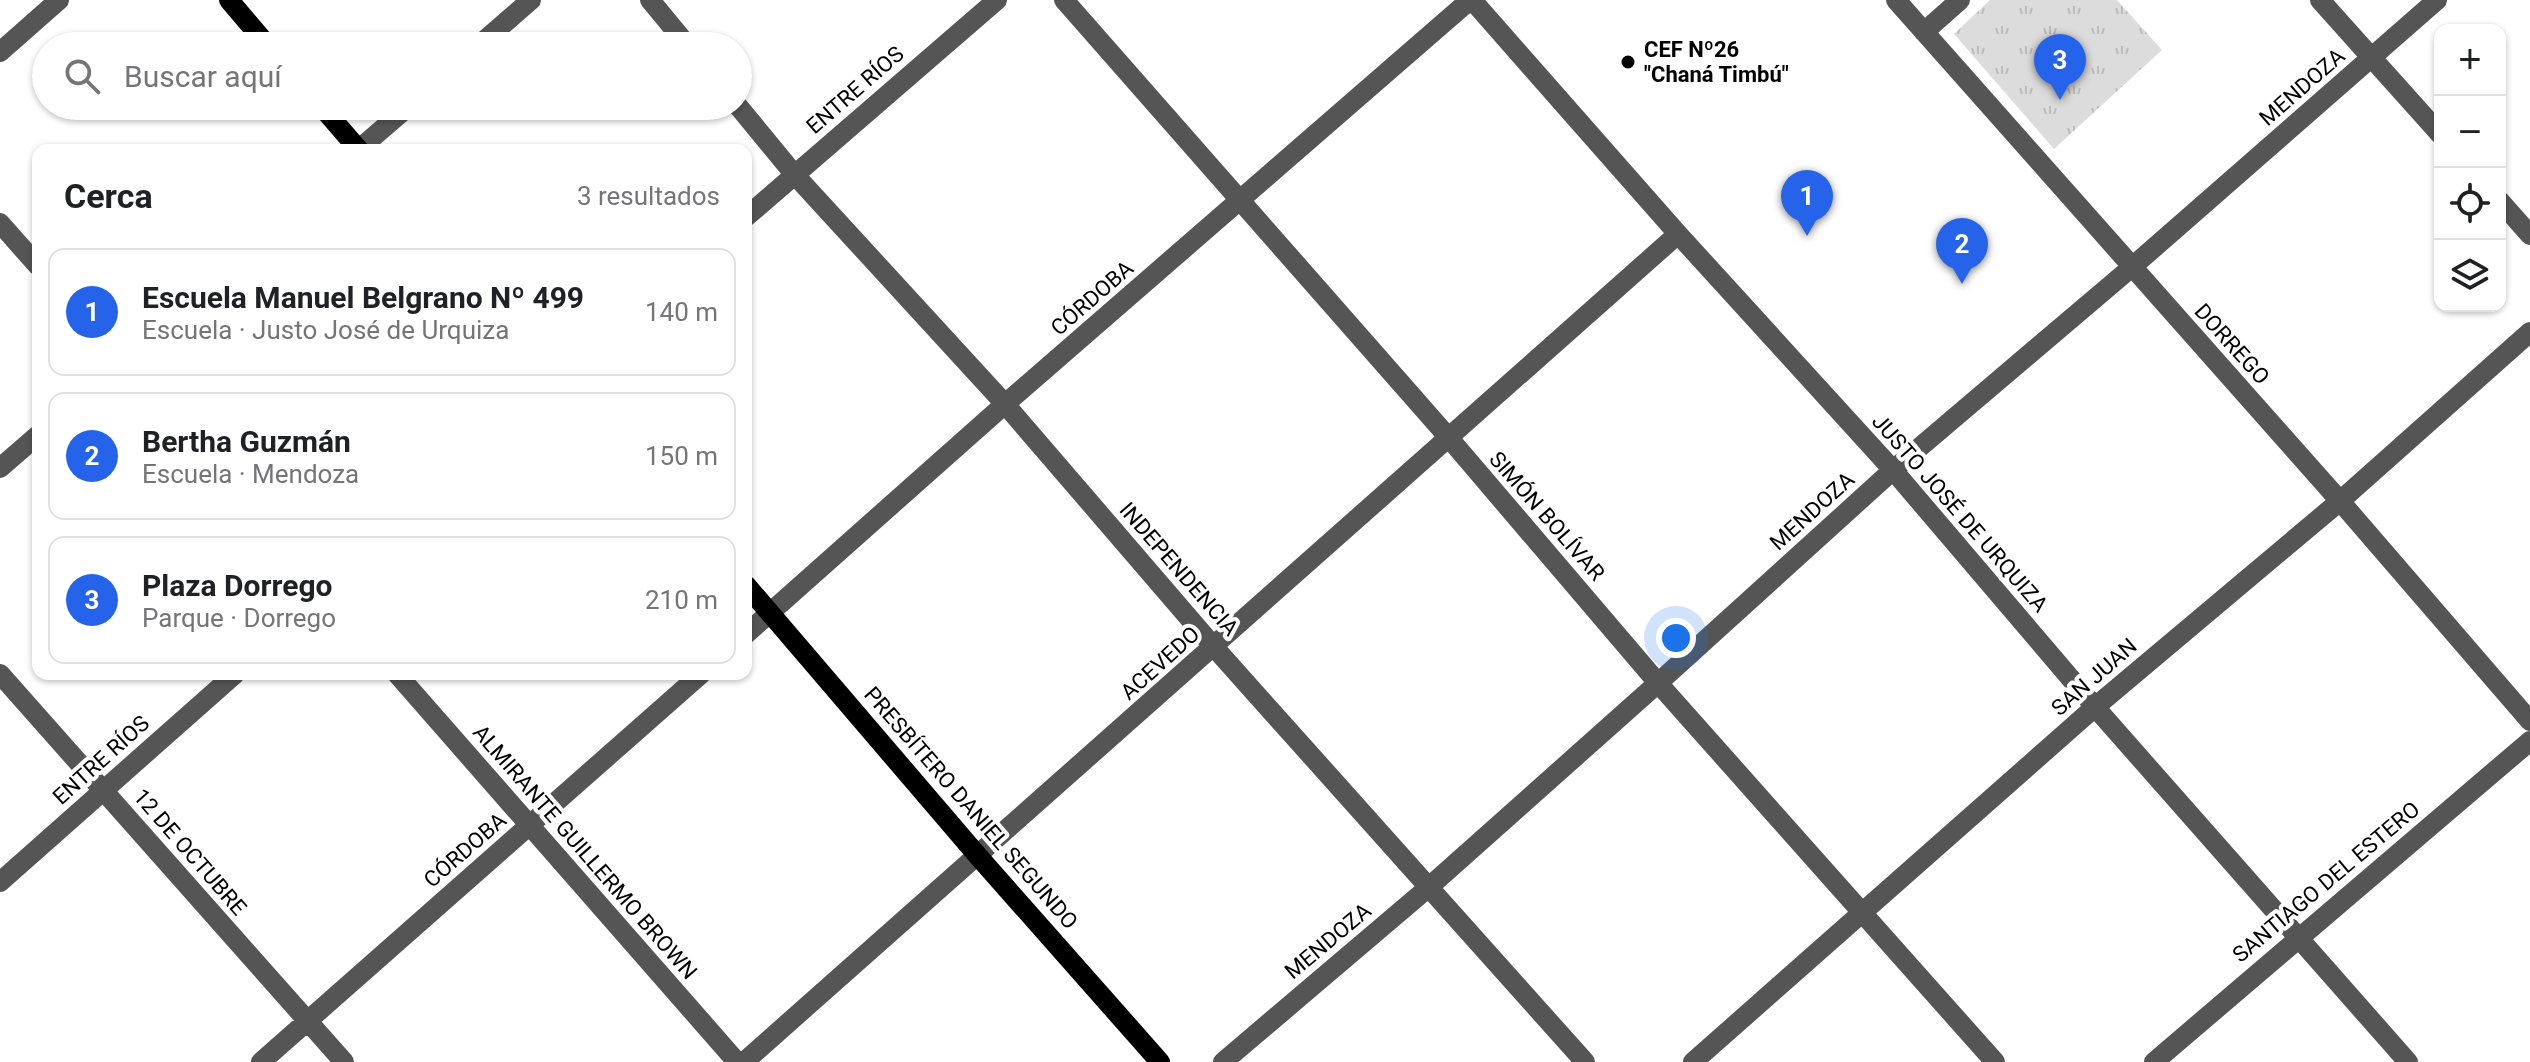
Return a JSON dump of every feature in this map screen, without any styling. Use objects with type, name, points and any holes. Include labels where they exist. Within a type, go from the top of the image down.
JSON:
[{"type":"main road","points":[[229,0],[256,32]]},
{"type":"main road","points":[[333,120],[354,144]]},
{"type":"main road","name":"PRESBÍTERO DANIEL SEGUNDO","points":[[752,592],[1160,1062]]},
{"type":"street","points":[[0,52],[59,0]]},
{"type":"street","points":[[494,32],[531,0]]},
{"type":"street","points":[[650,0],[676,32]]},
{"type":"street","name":"ENTRE RÍOS","points":[[752,212],[997,0]]},
{"type":"street","name":"SIMÓN BOLÍVAR","points":[[1064,0],[1449,438],[1658,683],[1995,1062]]},
{"type":"street","name":"CÓRDOBA","points":[[752,629],[1005,404],[1471,0]]},
{"type":"street","name":"JUSTO JOSÉ DE URQUIZA","points":[[1471,0],[1893,470],[2095,707],[2408,1062]]},
{"type":"street","name":"DORREGO","points":[[1896,0],[2340,501],[2530,721]]},
{"type":"street","points":[[1924,32],[1960,0]]},
{"type":"street","points":[[2320,0],[2434,127]]},
{"type":"street","name":"MENDOZA","points":[[1223,1062],[1429,887],[1893,470],[2132,267],[2437,0]]},
{"type":"street","points":[[366,144],[393,120]]},
{"type":"street","name":"INDEPENDENCIA","points":[[750,120],[794,174],[1005,404],[1214,647],[1585,1062]]},
{"type":"street","points":[[2506,208],[2530,235]]},
{"type":"street","points":[[0,223],[32,259]]},
{"type":"street","name":"ACEVEDO","points":[[744,1062],[1678,234]]},
{"type":"street","name":"SAN JUAN","points":[[1693,1062],[2095,707],[2340,501],[2530,332]]},
{"type":"street","points":[[0,468],[32,440]]},
{"type":"street","name":"12 DE OCTUBRE","points":[[0,674],[344,1062]]},
{"type":"street","name":"ENTRE RÍOS","points":[[0,882],[228,680]]},
{"type":"street","name":"ALMIRANTE GUILLERMO BROWN","points":[[402,680],[737,1062]]},
{"type":"street","name":"CÓRDOBA","points":[[261,1062],[694,680]]},
{"type":"street","name":"SANTIAGO DEL ESTERO","points":[[2154,1062],[2530,741]]},
{"type":"green space","points":[[1990,0],[2117,0],[2162,50],[2054,149],[1954,34]]},
{"type":"place","name":"CEF Nº26 \"Chaná Timbú\"","points":[[1628,62]]},
{"type":"place","name":"Plaza Dorrego","points":[[2060,100]]},
{"type":"place","name":"Escuela Manuel Belgrano Nº 499","points":[[1807,236]]},
{"type":"place","name":"Bertha Guzmán","points":[[1962,284]]}]
